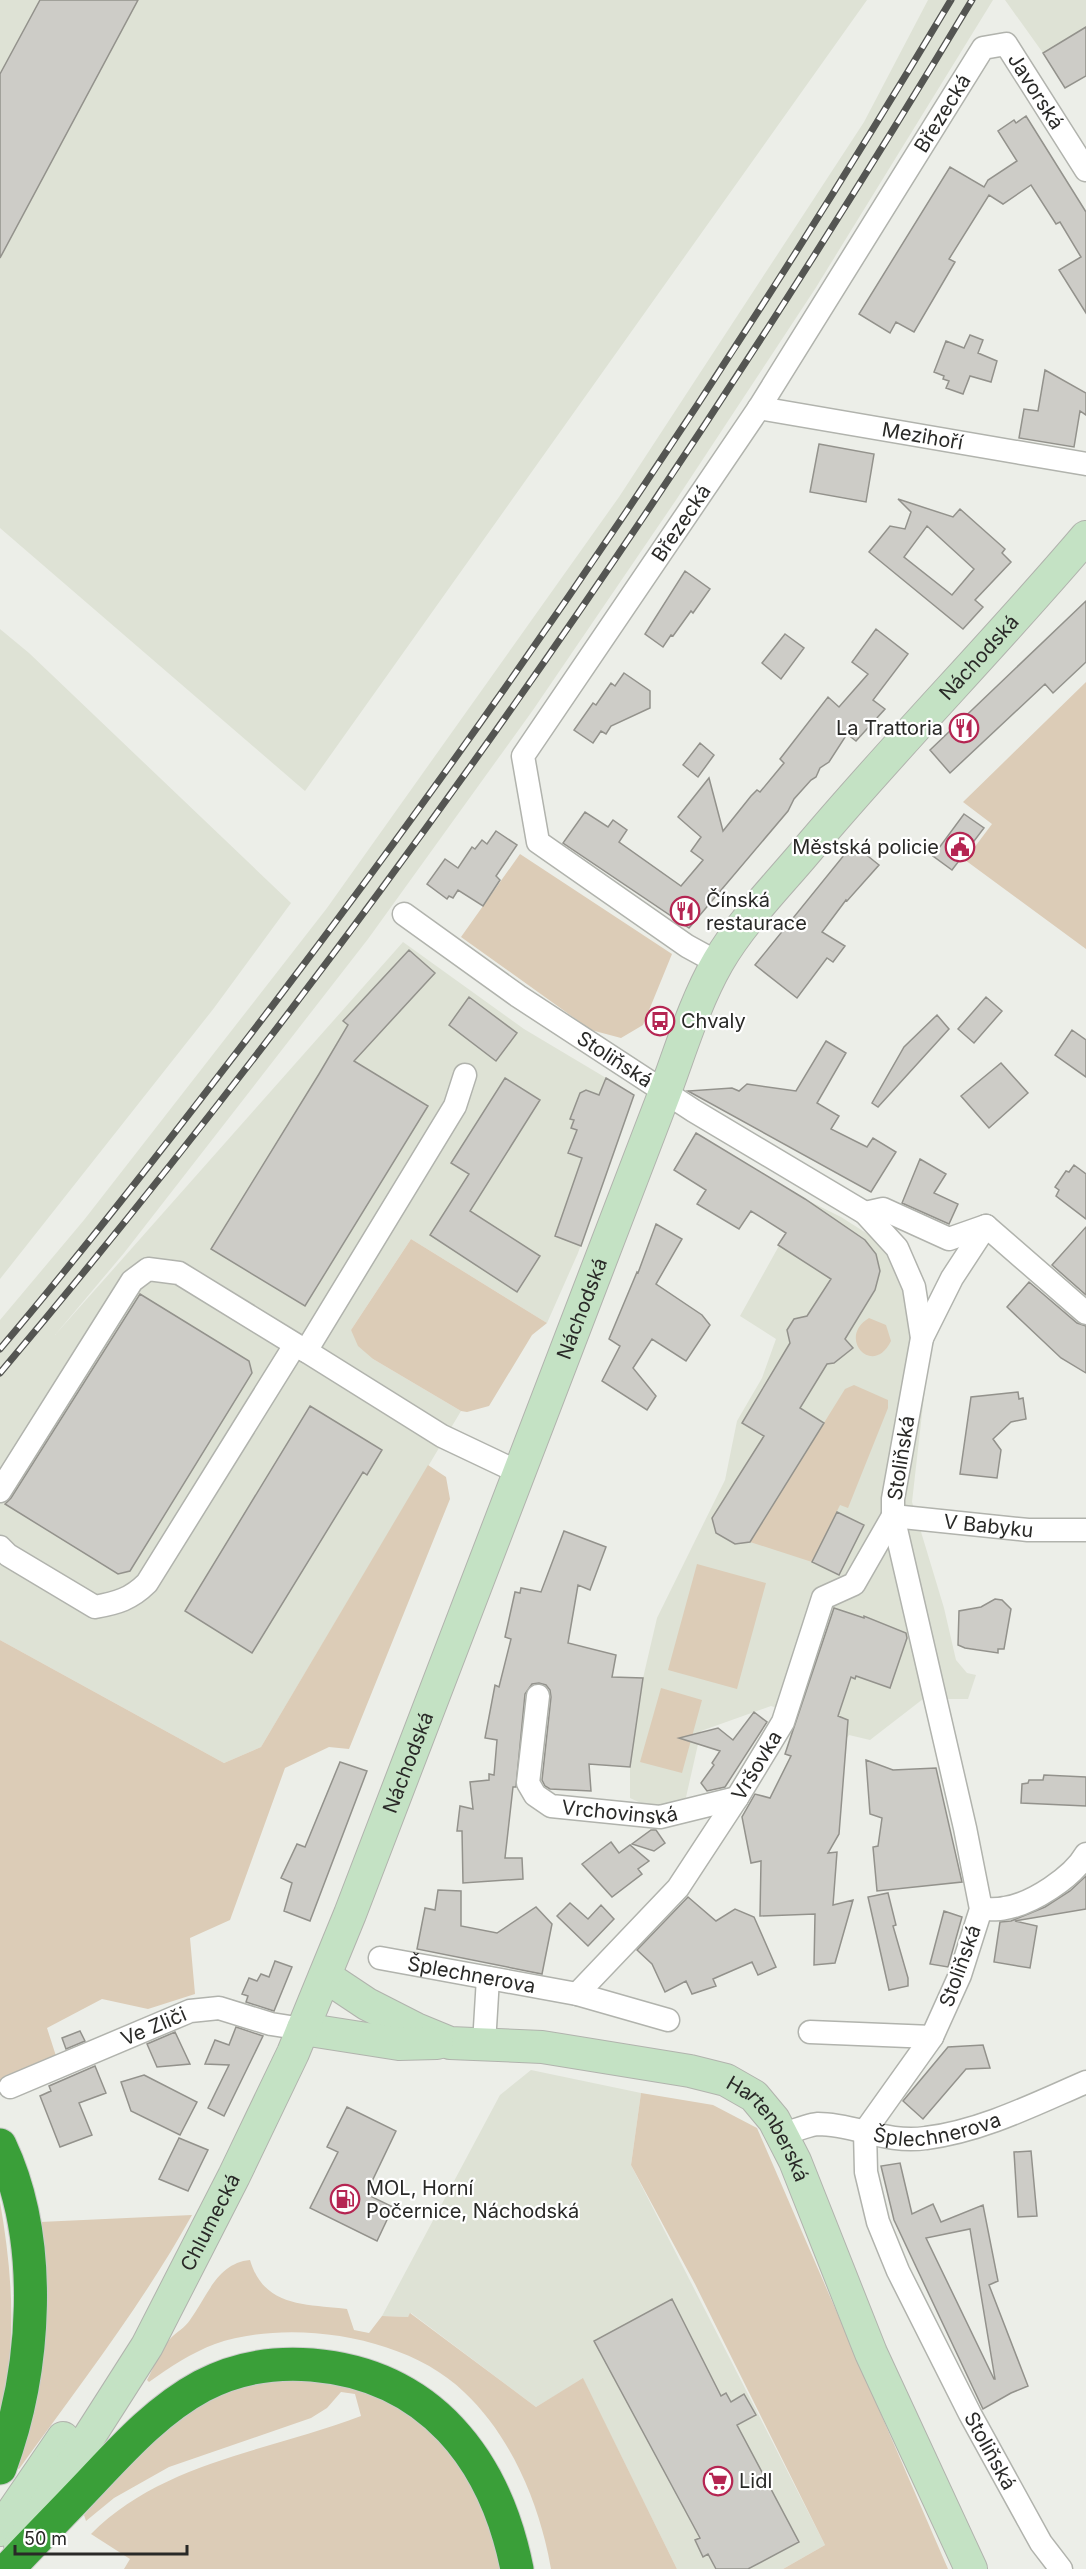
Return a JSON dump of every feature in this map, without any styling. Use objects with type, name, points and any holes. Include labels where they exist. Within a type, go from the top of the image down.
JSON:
[{"type":"highway","points":[[0,2145],[14,2184],[23,2225],[30,2304],[24,2376],[15,2421],[0,2468]]},
{"type":"highway","points":[[6,2569],[131,2440],[183,2397],[238,2371],[292,2364],[330,2367],[370,2377],[403,2392],[443,2421],[472,2455],[491,2488],[508,2530],[517,2569]]},
{"type":"main road","name":"Náchodská","points":[[234,2176],[325,1977],[708,982],[718,963],[753,915],[834,818],[1035,598],[1086,537]]},
{"type":"main road","name":"Hartenberská","points":[[325,1977],[367,2004],[450,2043],[570,2051],[690,2071],[741,2086],[765,2106],[783,2135],[871,2354],[971,2569]]},
{"type":"main road","points":[[303,2029],[399,2044],[450,2043]]},
{"type":"main road","name":"Chlumecká","points":[[0,2530],[234,2176]]},
{"type":"main road","name":"Chlumecká","points":[[6,2569],[147,2346],[234,2176]]},
{"type":"street","name":"Javorská","points":[[1006,44],[1086,170]]},
{"type":"street","name":"Březecká","points":[[718,963],[687,946],[538,842],[523,756],[759,408],[983,48],[1006,44]]},
{"type":"street","name":"Mezihoří","points":[[759,408],[1086,464]]},
{"type":"street","name":"Stoliňská","points":[[404,914],[518,996],[664,1092],[865,1213],[897,1248],[914,1287],[922,1338],[893,1499],[893,1516],[965,1828],[981,1909],[960,1975],[932,2037],[865,2132],[866,2172],[878,2222],[898,2271],[975,2424],[1041,2543],[1061,2569]]},
{"type":"street","points":[[0,1548],[96,1607],[124,1601],[147,1583],[301,1348],[455,1106],[465,1075]]},
{"type":"street","name":"Stoliňská","points":[[865,1213],[883,1209],[949,1239],[986,1226]]},
{"type":"street","points":[[922,1338],[952,1278],[986,1226],[1086,1313]]},
{"type":"street","points":[[0,1491],[132,1281],[148,1269],[178,1273],[442,1436],[518,1472]]},
{"type":"street","name":"V Babyku","points":[[893,1516],[1028,1530],[1086,1530]]},
{"type":"street","name":"Vršovka","points":[[577,1994],[678,1888],[783,1722],[823,1598],[854,1584],[893,1516]]},
{"type":"street","name":"Vrchovinská","points":[[538,1696],[528,1783],[535,1795],[551,1806],[660,1817],[737,1798]]},
{"type":"street","points":[[981,1909],[1004,1909],[1034,1899],[1080,1865],[1086,1854]]},
{"type":"street","name":"Šplechnerova","points":[[380,1958],[577,1994],[668,2019]]},
{"type":"street","points":[[484,2044],[488,1978]]},
{"type":"street","name":"Ve Zliči","points":[[10,2087],[198,2009],[219,2008],[272,2024],[303,2029]]},
{"type":"street","points":[[810,2032],[932,2037]]},
{"type":"street","name":"Šplechnerova","points":[[783,2135],[817,2124],[891,2139],[927,2138],[996,2121],[1086,2082]]},
{"type":"shaded area","points":[[0,0],[867,0],[305,791],[0,528]]},
{"type":"shaded area","points":[[928,0],[993,0],[815,289],[676,500],[533,710],[368,939],[124,1253],[55,1335],[403,942],[524,1029],[633,1094],[578,1253],[547,1323],[411,1239],[351,1330],[373,1359],[461,1411],[261,1747],[224,1763],[0,1640],[0,1320],[84,1220],[327,908],[619,497],[864,122]]},
{"type":"shaded area","points":[[1005,0],[1086,0],[1086,28],[1043,53]]},
{"type":"shaded area","points":[[0,629],[29,653],[291,903],[214,1008],[0,1279]]},
{"type":"shaded area","points":[[1086,682],[1086,949],[965,860],[992,824],[963,802]]},
{"type":"shaded area","points":[[520,854],[672,954],[643,1025],[621,1038],[591,1030],[461,937]]},
{"type":"shaded area","points":[[805,1199],[841,1217],[874,1238],[891,1257],[905,1280],[927,1370],[912,1502],[944,1608],[956,1660],[967,1673],[976,1675],[968,1699],[923,1699],[870,1740],[849,1735],[812,1787],[782,1773],[790,1756],[785,1754],[796,1714],[771,1706],[701,1731],[684,1806],[660,1812],[630,1798],[630,1767],[643,1678],[657,1618],[725,1480],[737,1421],[762,1378],[776,1339],[740,1316]]},
{"type":"shaded area","points":[[411,1239],[547,1323],[532,1335],[489,1406],[467,1412],[461,1411],[373,1359],[358,1346],[351,1330]]},
{"type":"shaded area","points":[[869,1318],[886,1325],[891,1341],[884,1351],[875,1356],[861,1351],[857,1344],[856,1335],[860,1326]]},
{"type":"shaded area","points":[[854,1385],[888,1400],[888,1408],[848,1508],[840,1505],[812,1562],[750,1542],[845,1389]]},
{"type":"shaded area","points":[[428,1465],[446,1477],[450,1499],[349,1749],[329,1747],[285,1768],[230,1920],[190,1938],[195,1994],[148,2009],[102,1999],[47,2028],[56,2056],[0,2089],[0,1640],[224,1763],[261,1747]]},
{"type":"shaded area","points":[[697,1564],[766,1583],[737,1689],[668,1670]]},
{"type":"shaded area","points":[[661,1688],[702,1700],[682,1773],[640,1762]]},
{"type":"shaded area","points":[[531,2070],[641,2093],[631,2165],[825,2545],[783,2569],[677,2569],[583,2379],[536,2407],[411,2313],[408,2317],[382,2316],[500,2095]]},
{"type":"shaded area","points":[[641,2093],[713,2105],[757,2128],[948,2569],[783,2569],[825,2545],[695,2284],[631,2165]]},
{"type":"shaded area","points":[[0,2202],[8,2254],[11,2333],[6,2386],[0,2412]]},
{"type":"shaded area","points":[[192,2215],[152,2281],[109,2345],[19,2469],[15,2467],[40,2222]]},
{"type":"shaded area","points":[[250,2260],[265,2287],[276,2295],[302,2304],[347,2309],[354,2330],[369,2333],[382,2316],[408,2317],[410,2313],[536,2407],[583,2378],[677,2569],[551,2569],[540,2521],[521,2473],[510,2451],[481,2410],[464,2392],[440,2373],[412,2357],[380,2345],[346,2337],[312,2333],[245,2336],[215,2344],[198,2352],[149,2382],[147,2380],[163,2348],[188,2323],[214,2282],[229,2267]]},
{"type":"shaded area","points":[[268,2378],[342,2383],[405,2408],[446,2443],[486,2513],[501,2569],[124,2569],[130,2559],[91,2534],[119,2510],[150,2490],[184,2474],[361,2416],[355,2394],[341,2392],[327,2408],[311,2418],[169,2467],[114,2498],[86,2521],[84,2515],[129,2462],[206,2397]]},
{"type":"building","points":[[40,0],[138,0],[0,258],[0,74]]},
{"type":"building","points":[[1086,27],[1086,76],[1065,88],[1043,53]]},
{"type":"building","points":[[1026,116],[1086,212],[1086,313],[1059,270],[1081,257],[1060,222],[1056,224],[1031,185],[1003,204],[989,195],[949,259],[955,262],[914,332],[896,322],[890,333],[859,314],[950,167],[984,187],[988,180],[1017,161],[998,131],[1014,120],[1016,123]]},
{"type":"building","points":[[970,335],[983,340],[978,353],[997,361],[991,382],[970,376],[963,394],[946,388],[949,381],[934,372],[946,341],[964,348]]},
{"type":"building","points":[[1045,370],[1086,393],[1086,415],[1080,411],[1074,447],[1019,438],[1024,409],[1038,411]]},
{"type":"building","points":[[819,444],[874,454],[866,502],[810,492]]},
{"type":"building","points":[[898,499],[953,517],[960,509],[1005,549],[1002,553],[1011,562],[975,600],[983,607],[963,629],[869,552],[890,526],[905,529],[911,512]],"holes":[[[927,526],[974,569],[952,595],[904,557]]]},
{"type":"building","points":[[685,571],[710,589],[693,613],[691,611],[663,647],[645,634]]},
{"type":"building","points":[[1086,601],[1086,662],[1053,693],[1045,684],[950,773],[930,750]]},
{"type":"building","points":[[876,629],[908,654],[873,700],[885,709],[856,741],[847,734],[829,762],[820,768],[816,777],[794,799],[788,811],[689,928],[563,843],[585,812],[608,827],[613,820],[627,830],[619,842],[681,886],[703,860],[691,851],[701,837],[678,817],[709,778],[723,831],[751,796],[757,790],[760,792],[784,763],[780,759],[828,697],[839,707],[868,674],[852,662]]},
{"type":"building","points":[[785,634],[804,648],[781,679],[762,663]]},
{"type":"building","points":[[624,673],[650,691],[650,708],[611,726],[606,734],[601,731],[593,743],[574,730],[593,703],[596,705],[611,683],[615,686]]},
{"type":"building","points":[[700,743],[714,755],[698,777],[683,765]]},
{"type":"building","points":[[964,814],[984,828],[952,870],[933,856]]},
{"type":"building","points":[[496,831],[517,845],[496,876],[500,880],[483,906],[458,890],[453,898],[449,896],[447,899],[427,884],[445,859],[458,868],[472,847],[475,849],[482,840],[487,844]]},
{"type":"building","points":[[853,844],[879,865],[846,900],[822,932],[845,946],[833,962],[827,958],[797,998],[755,965]]},
{"type":"building","points":[[409,950],[435,973],[354,1061],[428,1106],[305,1306],[211,1249],[348,1025],[343,1021]]},
{"type":"building","points":[[469,997],[517,1033],[496,1061],[449,1025]]},
{"type":"building","points":[[986,997],[1002,1011],[974,1043],[958,1029]]},
{"type":"building","points":[[937,1015],[949,1029],[878,1107],[872,1103],[904,1047]]},
{"type":"building","points":[[1072,1030],[1086,1040],[1086,1077],[1055,1055]]},
{"type":"building","points":[[826,1041],[846,1053],[817,1103],[839,1116],[831,1129],[867,1147],[873,1138],[896,1152],[871,1192],[688,1091],[732,1088],[739,1091],[747,1084],[796,1091]]},
{"type":"building","points":[[1001,1063],[1028,1093],[989,1128],[961,1096]]},
{"type":"building","points":[[505,1078],[540,1100],[470,1211],[540,1256],[517,1292],[430,1235],[469,1174],[451,1163]]},
{"type":"building","points":[[606,1078],[634,1095],[581,1246],[555,1236],[582,1158],[568,1153],[577,1130],[571,1128],[574,1120],[570,1119],[580,1093],[586,1090],[599,1095]]},
{"type":"building","points":[[696,1133],[805,1199],[865,1240],[876,1254],[880,1271],[875,1290],[845,1339],[853,1348],[834,1363],[827,1364],[800,1408],[824,1423],[750,1542],[735,1544],[716,1533],[712,1518],[764,1436],[742,1423],[790,1343],[787,1330],[794,1319],[807,1316],[831,1279],[778,1245],[786,1233],[751,1211],[739,1229],[697,1204],[706,1190],[674,1170]]},
{"type":"building","points":[[920,1159],[946,1174],[934,1193],[958,1204],[949,1224],[902,1203]]},
{"type":"building","points":[[1074,1165],[1086,1174],[1086,1219],[1056,1196],[1059,1190],[1055,1187],[1066,1171],[1069,1172]]},
{"type":"building","points":[[656,1224],[682,1239],[656,1284],[702,1315],[710,1325],[686,1361],[652,1339],[633,1368],[656,1396],[647,1410],[602,1381],[620,1346],[609,1339],[638,1273]]},
{"type":"building","points":[[1086,1227],[1086,1295],[1052,1265]]},
{"type":"building","points":[[1029,1282],[1077,1323],[1086,1326],[1086,1373],[1061,1358],[1007,1307]]},
{"type":"building","points":[[140,1294],[249,1361],[252,1373],[130,1571],[118,1574],[5,1504],[11,1498]]},
{"type":"building","points":[[1018,1392],[1019,1399],[1023,1398],[1026,1419],[1011,1422],[993,1439],[1001,1450],[997,1478],[960,1474],[971,1397]]},
{"type":"building","points":[[310,1406],[382,1450],[367,1475],[363,1472],[252,1653],[185,1611]]},
{"type":"building","points":[[837,1512],[864,1525],[839,1575],[812,1562]]},
{"type":"building","points":[[564,1531],[606,1547],[590,1590],[578,1585],[568,1643],[616,1655],[612,1677],[643,1678],[630,1767],[589,1764],[591,1791],[550,1789],[545,1786],[542,1780],[551,1697],[546,1685],[532,1684],[525,1694],[516,1787],[513,1787],[505,1858],[522,1858],[523,1879],[463,1883],[462,1831],[457,1831],[460,1806],[473,1809],[470,1782],[489,1780],[489,1774],[494,1775],[497,1740],[485,1738],[495,1685],[499,1687],[511,1639],[505,1637],[515,1592],[520,1593],[521,1588],[541,1592]]},
{"type":"building","points":[[995,1599],[1002,1600],[1011,1609],[1004,1649],[998,1649],[998,1653],[958,1645],[959,1611],[981,1607]]},
{"type":"building","points":[[834,1608],[864,1618],[864,1616],[906,1633],[907,1638],[890,1688],[856,1676],[855,1679],[851,1677],[838,1716],[848,1720],[839,1834],[828,1853],[837,1852],[833,1905],[853,1900],[835,1963],[814,1965],[815,1914],[760,1916],[761,1861],[751,1863],[742,1817],[755,1794],[770,1798],[791,1756],[785,1754]]},
{"type":"building","points":[[754,1712],[767,1722],[725,1787],[707,1791],[701,1783],[714,1765],[712,1763],[720,1751],[679,1738],[718,1728],[733,1740]]},
{"type":"building","points":[[866,1760],[893,1770],[936,1768],[962,1882],[877,1891],[873,1847],[878,1846],[882,1818],[870,1814]]},
{"type":"building","points":[[340,1762],[367,1771],[310,1921],[284,1911],[292,1883],[281,1878],[297,1844],[305,1847]]},
{"type":"building","points":[[1044,1775],[1086,1777],[1086,1806],[1021,1803],[1022,1784],[1028,1783],[1029,1780],[1043,1780]]},
{"type":"building","points":[[651,1830],[656,1830],[665,1843],[654,1851],[632,1844]]},
{"type":"building","points":[[611,1842],[619,1853],[630,1845],[649,1861],[638,1869],[642,1874],[612,1897],[582,1864]]},
{"type":"building","points":[[1086,1876],[1086,1909],[1015,1921],[1037,1926],[1030,1968],[994,1962],[1000,1922],[1011,1921],[1045,1907],[1070,1891]]},
{"type":"building","points":[[438,1890],[461,1891],[461,1926],[497,1933],[536,1907],[552,1924],[542,1974],[417,1949],[425,1908],[435,1910]]},
{"type":"building","points":[[888,1893],[896,1925],[893,1926],[908,1978],[908,1986],[889,1990],[868,1897]]},
{"type":"building","points":[[688,1897],[716,1921],[735,1909],[754,1917],[776,1967],[758,1975],[752,1962],[713,1979],[716,1986],[692,1994],[686,1981],[665,1992],[652,1964],[637,1950]]},
{"type":"building","points":[[570,1903],[588,1919],[601,1905],[614,1919],[588,1946],[557,1916]]},
{"type":"building","points":[[944,1911],[962,1917],[948,1967],[930,1964]]},
{"type":"building","points":[[275,1961],[292,1967],[274,2011],[246,2002],[248,1996],[242,1994],[249,1978],[257,1981],[261,1974],[269,1977]]},
{"type":"building","points":[[236,2027],[263,2036],[224,2116],[208,2108],[229,2065],[205,2064],[215,2040],[229,2045]]},
{"type":"building","points":[[80,2031],[85,2041],[66,2049],[62,2038]]},
{"type":"building","points":[[175,2032],[190,2064],[157,2067],[147,2044]]},
{"type":"building","points":[[983,2045],[990,2068],[966,2069],[923,2119],[903,2101],[948,2047]]},
{"type":"building","points":[[95,2066],[106,2093],[79,2103],[92,2135],[60,2147],[40,2096],[51,2091],[49,2086]]},
{"type":"building","points":[[144,2075],[197,2102],[180,2135],[131,2111],[121,2082]]},
{"type":"building","points":[[347,2107],[396,2131],[366,2194],[393,2207],[377,2241],[310,2208],[338,2152],[327,2147]]},
{"type":"building","points":[[179,2138],[208,2150],[188,2191],[159,2179]]},
{"type":"building","points":[[1031,2151],[1037,2216],[1018,2217],[1014,2152]]},
{"type":"building","points":[[900,2163],[912,2214],[933,2204],[941,2222],[983,2205],[998,2281],[989,2285],[1028,2386],[983,2409],[894,2220],[881,2166]],"holes":[[[970,2229],[994,2379],[926,2238]]]},
{"type":"building","name":"Lidl","points":[[672,2299],[721,2396],[726,2393],[731,2402],[744,2394],[756,2415],[737,2425],[799,2542],[748,2569],[716,2569],[708,2554],[703,2557],[695,2540],[700,2538],[594,2341]]},
{"type":"railway","points":[[0,1349],[105,1222],[273,1005],[364,884],[541,637],[710,386],[872,130],[951,0]]},
{"type":"railway","points":[[0,1373],[134,1211],[264,1045],[390,877],[513,706],[633,533],[749,357],[862,180],[972,0]]},
{"type":"place","name":"La Trattoria","points":[[964,728]]},
{"type":"place","name":"Městská policie","points":[[960,847]]},
{"type":"place","name":"Čínská restaurace","points":[[685,911]]},
{"type":"place","name":"Chvaly","points":[[660,1021]]},
{"type":"place","name":"MOL, Horní Počernice, Náchodská","points":[[345,2199]]},
{"type":"place","name":"Lidl","points":[[718,2481]]}]
